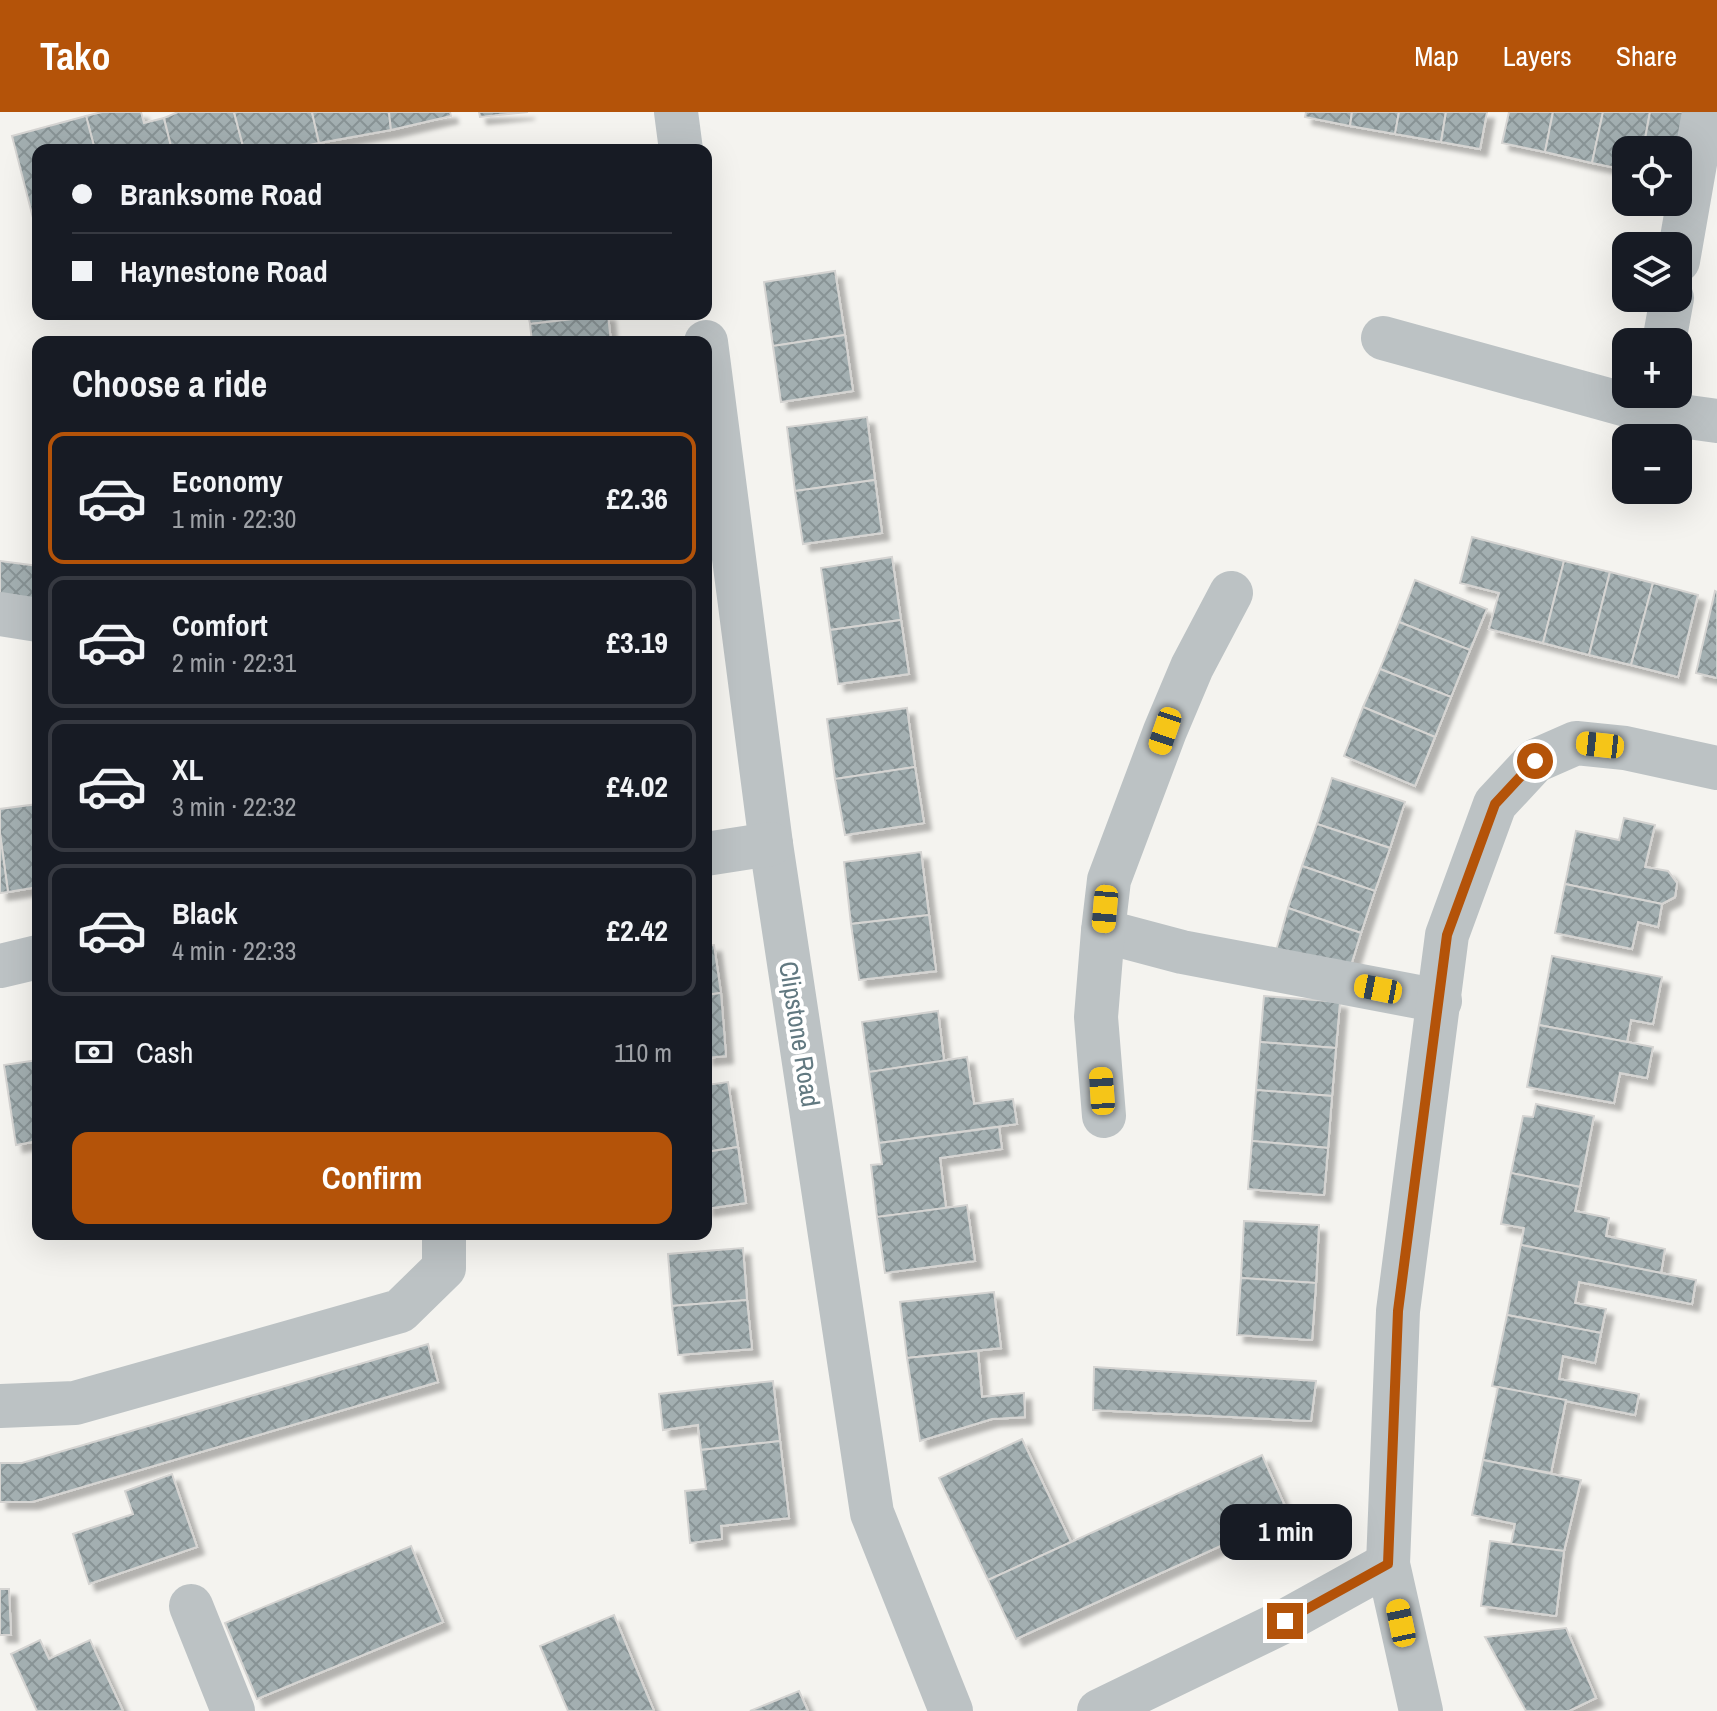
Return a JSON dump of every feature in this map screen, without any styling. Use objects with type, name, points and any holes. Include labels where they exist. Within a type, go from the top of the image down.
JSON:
[{"type":"street","points":[[676,112],[680,144]]},
{"type":"street","points":[[1683,232],[1704,112]]},
{"type":"street","points":[[1383,338],[1612,393]]},
{"type":"street","name":"Clipstone Road","points":[[712,388],[771,844],[872,1513],[951,1711]]},
{"type":"street","points":[[1672,408],[1717,421]]},
{"type":"street","points":[[1104,1116],[1096,1017],[1109,880],[1192,667],[1231,593]]},
{"type":"street","points":[[0,614],[32,619]]},
{"type":"street","points":[[1421,1711],[1388,1564],[1398,1311],[1447,935],[1495,804],[1535,761],[1576,743],[1625,748],[1717,768]]},
{"type":"street","points":[[712,853],[771,844]]},
{"type":"street","points":[[1103,931],[1182,952],[1440,1001]]},
{"type":"street","points":[[0,966],[32,958]]},
{"type":"street","points":[[0,1406],[75,1403],[400,1311],[444,1268],[444,1240]]},
{"type":"street","points":[[1099,1711],[1285,1621],[1388,1564]]},
{"type":"street","points":[[191,1606],[233,1711]]},
{"type":"building","points":[[102,112],[141,112],[144,123],[164,118],[170,144],[93,144],[86,116]]},
{"type":"building","points":[[178,112],[234,112],[242,144],[170,144],[164,118]]},
{"type":"building","points":[[234,112],[312,112],[319,143],[314,144],[242,144]]},
{"type":"building","points":[[312,112],[389,112],[391,130],[319,143]]},
{"type":"building","points":[[389,112],[450,112],[451,116],[391,130]]},
{"type":"building","points":[[479,112],[528,112],[480,117]]},
{"type":"building","points":[[1306,112],[1352,112],[1350,126],[1305,117]]},
{"type":"building","points":[[1352,112],[1399,112],[1395,134],[1350,126]]},
{"type":"building","points":[[1399,112],[1446,112],[1441,142],[1395,134]]},
{"type":"building","points":[[1446,112],[1487,112],[1480,149],[1441,142]]},
{"type":"building","points":[[1509,112],[1553,112],[1545,152],[1502,143]]},
{"type":"building","points":[[1553,112],[1603,112],[1592,163],[1545,152]]},
{"type":"building","points":[[1603,112],[1650,112],[1646,136],[1612,136],[1612,167],[1592,163]]},
{"type":"building","points":[[1650,112],[1691,112],[1683,136],[1646,136]]},
{"type":"building","points":[[86,116],[93,144],[32,144],[32,214],[12,136]]},
{"type":"building","points":[[835,271],[845,335],[773,346],[764,282]]},
{"type":"building","points":[[529,320],[565,320],[530,324]]},
{"type":"building","points":[[609,320],[610,336],[531,336],[530,324]]},
{"type":"building","points":[[845,335],[853,391],[781,402],[773,346]]},
{"type":"building","points":[[867,417],[875,480],[795,491],[787,427]]},
{"type":"building","points":[[875,480],[882,533],[803,544],[795,491]]},
{"type":"building","points":[[1472,537],[1564,561],[1543,643],[1489,629],[1499,593],[1460,583]]},
{"type":"building","points":[[892,557],[901,620],[830,630],[821,568]]},
{"type":"building","points":[[0,561],[32,565],[32,605],[0,601]]},
{"type":"building","points":[[1564,561],[1610,572],[1589,655],[1543,643]]},
{"type":"building","points":[[1610,572],[1653,583],[1631,665],[1589,655]]},
{"type":"building","points":[[1415,580],[1487,609],[1470,650],[1399,622]]},
{"type":"building","points":[[1653,583],[1698,595],[1678,677],[1631,665]]},
{"type":"building","points":[[1717,592],[1717,678],[1696,673]]},
{"type":"building","points":[[901,620],[909,674],[838,684],[830,630]]},
{"type":"building","points":[[1399,622],[1470,650],[1451,697],[1380,669]]},
{"type":"building","points":[[1380,669],[1451,697],[1435,737],[1363,707]]},
{"type":"building","points":[[1363,707],[1435,737],[1415,786],[1344,756]]},
{"type":"building","points":[[907,708],[915,767],[835,779],[827,719]]},
{"type":"building","points":[[915,767],[924,823],[845,835],[835,779]]},
{"type":"building","points":[[1332,778],[1405,802],[1390,848],[1317,824]]},
{"type":"building","points":[[32,805],[32,888],[8,892],[0,809]]},
{"type":"building","points":[[1624,818],[1655,825],[1645,867],[1668,871],[1677,883],[1675,897],[1662,904],[1565,884],[1576,831],[1619,840]]},
{"type":"building","points":[[1317,824],[1390,848],[1375,891],[1302,866]]},
{"type":"building","points":[[0,834],[8,892],[0,893]]},
{"type":"building","points":[[921,852],[929,915],[851,924],[844,862]]},
{"type":"building","points":[[1302,866],[1375,891],[1361,933],[1288,908]]},
{"type":"building","points":[[1565,884],[1662,904],[1658,927],[1638,922],[1632,949],[1555,933]]},
{"type":"building","points":[[1288,908],[1361,933],[1348,975],[1276,951]]},
{"type":"building","points":[[929,915],[936,971],[859,980],[851,924]]},
{"type":"building","points":[[712,945],[721,993],[712,994]]},
{"type":"building","points":[[1552,956],[1662,977],[1653,1024],[1631,1020],[1627,1042],[1539,1025]]},
{"type":"building","points":[[721,993],[726,1056],[712,1057],[712,994]]},
{"type":"building","points":[[1264,996],[1340,1002],[1336,1048],[1260,1042]]},
{"type":"building","points":[[938,1011],[944,1061],[869,1072],[862,1022]]},
{"type":"building","points":[[1539,1025],[1653,1047],[1647,1078],[1620,1073],[1614,1103],[1527,1087]]},
{"type":"building","points":[[1260,1042],[1336,1048],[1332,1096],[1256,1090]]},
{"type":"building","points":[[967,1057],[974,1104],[1013,1099],[1017,1124],[879,1143],[869,1072]]},
{"type":"building","points":[[32,1061],[32,1142],[16,1145],[4,1065]]},
{"type":"building","points":[[728,1082],[738,1147],[712,1151],[712,1084]]},
{"type":"building","points":[[1256,1090],[1332,1096],[1328,1148],[1252,1141]]},
{"type":"building","points":[[1536,1104],[1594,1116],[1580,1187],[1511,1173],[1523,1116],[1533,1117]]},
{"type":"building","points":[[999,1127],[1002,1149],[940,1158],[946,1208],[877,1217],[871,1165],[882,1164],[879,1143]]},
{"type":"building","points":[[1252,1141],[1328,1148],[1324,1195],[1248,1189]]},
{"type":"building","points":[[738,1147],[746,1203],[712,1208],[712,1151]]},
{"type":"building","points":[[1511,1173],[1580,1187],[1575,1211],[1609,1218],[1606,1236],[1665,1249],[1661,1273],[1521,1245],[1524,1228],[1501,1224]]},
{"type":"building","points":[[967,1205],[975,1261],[885,1273],[877,1217]]},
{"type":"building","points":[[1244,1221],[1319,1225],[1316,1283],[1241,1278]]},
{"type":"building","points":[[1521,1245],[1696,1280],[1692,1304],[1579,1282],[1575,1303],[1606,1309],[1601,1333],[1507,1315]]},
{"type":"building","points":[[743,1248],[747,1300],[672,1306],[668,1254]]},
{"type":"building","points":[[1241,1278],[1316,1283],[1312,1340],[1237,1335]]},
{"type":"building","points":[[994,1292],[1001,1348],[907,1358],[900,1302]]},
{"type":"building","points":[[747,1300],[752,1349],[678,1355],[672,1306]]},
{"type":"building","points":[[1507,1315],[1601,1333],[1595,1363],[1563,1356],[1559,1379],[1639,1394],[1635,1415],[1492,1386]]},
{"type":"building","points":[[428,1344],[438,1382],[32,1502],[0,1502],[0,1463],[22,1463]]},
{"type":"building","points":[[978,1351],[982,1397],[1024,1393],[1025,1417],[992,1419],[920,1441],[907,1358]]},
{"type":"building","points":[[1094,1367],[1316,1381],[1311,1421],[1093,1410]]},
{"type":"building","points":[[773,1381],[780,1441],[701,1450],[698,1425],[663,1430],[659,1394]]},
{"type":"building","points":[[1498,1387],[1566,1400],[1551,1473],[1483,1460]]},
{"type":"building","points":[[1022,1439],[1071,1542],[988,1580],[939,1478]]},
{"type":"building","points":[[780,1441],[789,1518],[721,1526],[722,1539],[690,1543],[685,1491],[706,1489],[701,1450]]},
{"type":"building","points":[[1262,1455],[1289,1515],[1016,1639],[988,1580]]},
{"type":"building","points":[[1483,1460],[1581,1480],[1564,1551],[1511,1544],[1515,1524],[1472,1515]]},
{"type":"building","points":[[172,1474],[197,1547],[89,1584],[73,1534],[133,1514],[125,1491]]},
{"type":"building","points":[[1490,1541],[1564,1551],[1556,1616],[1481,1606]]},
{"type":"building","points":[[411,1546],[443,1622],[257,1699],[225,1623]]},
{"type":"building","points":[[0,1589],[9,1589],[11,1635],[0,1635]]},
{"type":"building","points":[[614,1615],[654,1711],[568,1711],[540,1646]]},
{"type":"building","points":[[1566,1628],[1596,1698],[1569,1711],[1526,1711],[1485,1637]]},
{"type":"building","points":[[40,1640],[49,1659],[90,1640],[123,1711],[37,1711],[11,1654]]},
{"type":"building","points":[[799,1691],[808,1711],[750,1711]]},
{"type":"route","points":[[1285,1621],[1388,1564],[1398,1311],[1447,935],[1495,804],[1535,761]]}]
